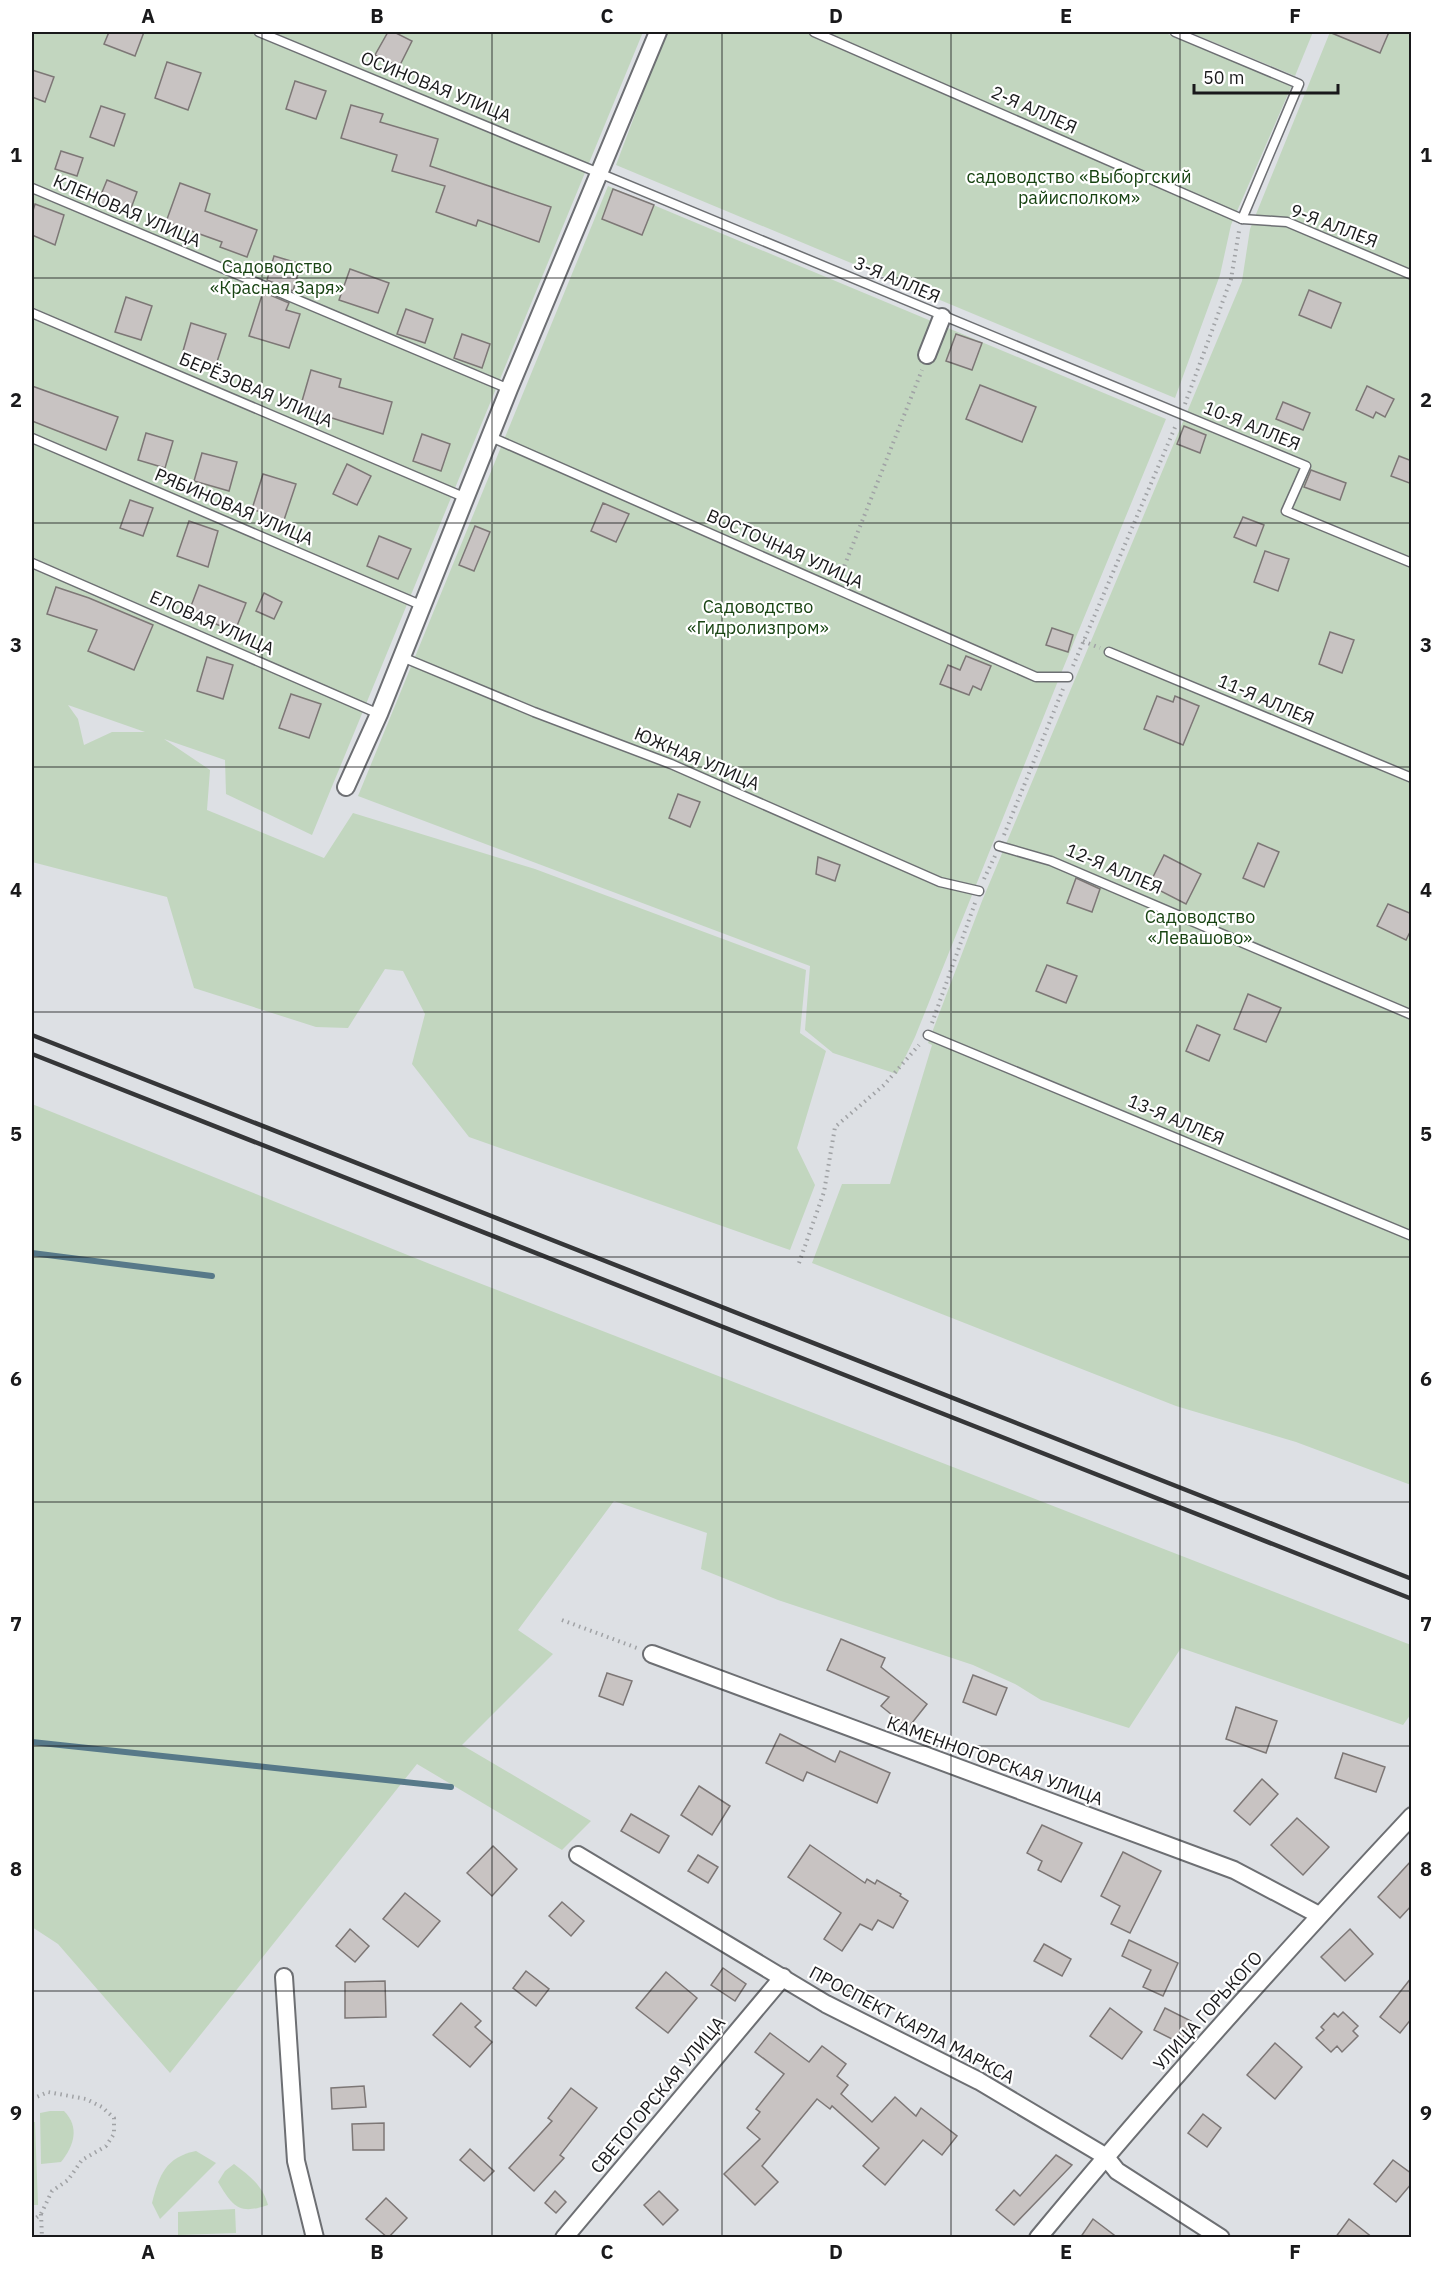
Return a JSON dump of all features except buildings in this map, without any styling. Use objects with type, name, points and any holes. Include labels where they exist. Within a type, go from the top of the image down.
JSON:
[{"type":"street","points":[[346,787],[380,714],[509,389],[658,32]]},
{"type":"street","points":[[927,355],[942,317]]},
{"type":"street","name":"КАМЕННОГОРСКАЯ УЛИЦА","points":[[652,1654],[1234,1870],[1319,1915]]},
{"type":"street","name":"УЛИЦА ГОРЬКОГО","points":[[1038,2238],[1105,2156],[1319,1915],[1412,1816]]},
{"type":"street","name":"ПРОСПЕКТ КАРЛА МАРКСА","points":[[578,1855],[826,2004],[979,2081],[1105,2156],[1117,2170],[1221,2238]]},
{"type":"street","points":[[284,1977],[296,2161],[315,2238]]},
{"type":"street","name":"СВЕТОГОРСКАЯ УЛИЦА","points":[[564,2238],[783,1977]]},
{"type":"lane","name":"ОСИНОВАЯ УЛИЦА","points":[[259,32],[601,173]]},
{"type":"lane","name":"2-Я АЛЛЕЯ","points":[[814,32],[1242,219]]},
{"type":"lane","points":[[1175,32],[1299,84],[1242,219]]},
{"type":"lane","name":"3-Я АЛЛЕЯ","points":[[601,173],[1180,415]]},
{"type":"lane","name":"КЛЕНОВАЯ УЛИЦА","points":[[32,188],[509,389]]},
{"type":"lane","name":"9-Я АЛЛЕЯ","points":[[1242,219],[1287,222],[1412,275]]},
{"type":"lane","name":"БЕРЁЗОВАЯ УЛИЦА","points":[[32,314],[467,498]]},
{"type":"lane","name":"10-Я АЛЛЕЯ","points":[[1180,415],[1306,466],[1286,511],[1412,563]]},
{"type":"lane","name":"ВОСТОЧНАЯ УЛИЦА","points":[[491,437],[1036,677],[1068,677]]},
{"type":"lane","name":"РЯБИНОВАЯ УЛИЦА","points":[[32,438],[424,606]]},
{"type":"lane","name":"ЕЛОВАЯ УЛИЦА","points":[[32,563],[380,714]]},
{"type":"lane","name":"11-Я АЛЛЕЯ","points":[[1109,652],[1412,778]]},
{"type":"lane","name":"ЮЖНАЯ УЛИЦА","points":[[402,657],[534,712],[670,764],[939,882],[979,891]]},
{"type":"lane","name":"12-Я АЛЛЕЯ","points":[[999,846],[1051,861],[1412,1015]]},
{"type":"lane","name":"13-Я АЛЛЕЯ","points":[[928,1035],[1412,1236]]},
{"type":"path","points":[[799,1263],[824,1191],[835,1127],[884,1085],[928,1035],[979,891],[1180,415],[1231,279],[1242,219]]},
{"type":"path","points":[[835,589],[927,355]]},
{"type":"path","points":[[562,1620],[652,1654]]},
{"type":"path","points":[[32,2099],[48,2092],[86,2099],[102,2107],[114,2118],[114,2134],[106,2146],[82,2160],[68,2180],[52,2191],[41,2214],[32,2221]]},
{"type":"path","points":[[41,2214],[42,2238]]},
{"type":"green space","name":"Садоводство «Красная Заря»","points":[[32,32],[643,32],[312,835],[226,794],[225,760],[164,739],[210,770],[207,810],[324,858],[353,813],[535,869],[806,970],[800,1033],[826,1051],[797,1148],[815,1185],[790,1250],[469,1137],[412,1064],[425,1014],[403,971],[385,969],[348,1028],[316,1027],[194,988],[167,897],[32,862]],"holes":[[[68,705],[145,732],[112,732],[84,745],[78,719]]]},
{"type":"green space","name":"садоводство «Выборгский райисполком»","points":[[666,32],[1163,32],[1292,85],[1231,225],[1220,275],[1175,398],[616,165]]},
{"type":"green space","points":[[1189,32],[1313,32],[1295,76]]},
{"type":"green space","name":"Садоводство «Левашово»","points":[[1330,32],[1411,32],[1411,1485],[1296,1442],[1176,1406],[812,1263],[842,1184],[890,1184],[932,1045],[928,1043],[982,901],[1242,281],[1250,229]]},
{"type":"green space","name":"Садоводство «Гидролизпром»","points":[[608,186],[1166,419],[915,1037],[897,1074],[833,1053],[805,1030],[810,966],[358,796]]},
{"type":"green space","points":[[32,1104],[430,1264],[1411,1645],[1411,1714],[1403,1725],[1181,1648],[1129,1728],[1041,1700],[1015,1684],[973,1665],[778,1600],[701,1569],[707,1533],[614,1501],[518,1630],[553,1654],[462,1745],[591,1821],[562,1850],[417,1764],[170,2073],[58,1944],[32,1927]]},
{"type":"green space","points":[[64,2111],[69,2117],[74,2130],[72,2143],[61,2162],[41,2164],[40,2113]]},
{"type":"green space","points":[[32,2122],[35,2122],[38,2205],[32,2205]]},
{"type":"green space","points":[[196,2151],[216,2163],[160,2219],[152,2203],[161,2176],[177,2158]]},
{"type":"green space","points":[[234,2164],[259,2187],[268,2205],[243,2209],[228,2198],[218,2182],[225,2171]]},
{"type":"green space","points":[[235,2209],[236,2233],[178,2235],[178,2212]]},
{"type":"waterway","points":[[32,1253],[212,1276]]},
{"type":"waterway","points":[[32,1742],[451,1787]]},
{"type":"railway","points":[[32,1035],[1412,1579]]},
{"type":"railway","points":[[32,1054],[1412,1599]]}]
